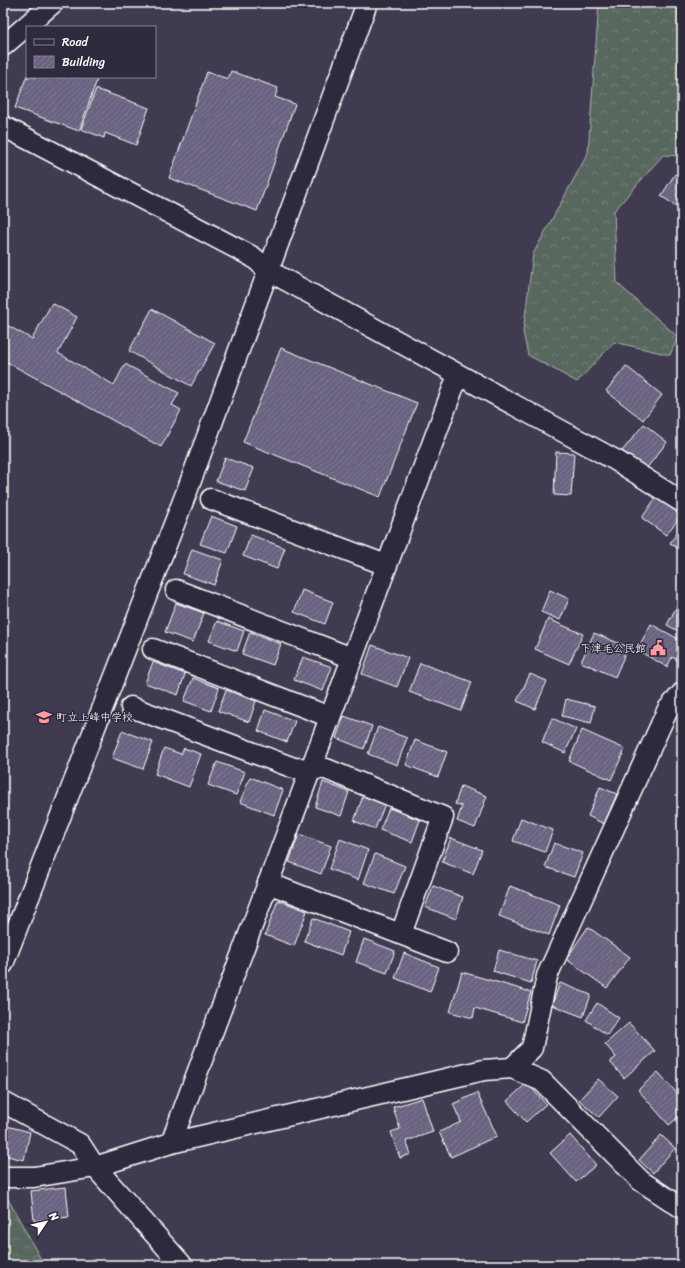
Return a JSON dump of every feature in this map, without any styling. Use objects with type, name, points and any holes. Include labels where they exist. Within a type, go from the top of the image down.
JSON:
[{"type":"street","points":[[26,26],[53,3]]},
{"type":"street","points":[[3,964],[187,491],[367,3]]},
{"type":"street","points":[[3,46],[26,26]]},
{"type":"street","points":[[3,126],[253,257],[269,271],[617,461],[682,502]]},
{"type":"street","points":[[171,1143],[458,375]]},
{"type":"street","points":[[211,499],[386,566]]},
{"type":"street","points":[[176,590],[352,658]]},
{"type":"street","points":[[153,650],[330,717]]},
{"type":"street","points":[[512,1068],[532,1048],[547,976],[668,709],[682,693]]},
{"type":"street","points":[[131,707],[294,768],[326,769],[443,817],[401,934]]},
{"type":"street","points":[[268,884],[447,952]]},
{"type":"street","points":[[3,1177],[34,1176],[95,1167],[171,1143],[484,1070],[512,1068],[542,1081],[641,1181],[682,1208]]},
{"type":"street","points":[[3,1102],[80,1144],[95,1167],[182,1265]]},
{"type":"green space","points":[[599,3],[682,3],[682,156],[663,155],[614,211],[617,283],[678,337],[670,355],[614,342],[577,382],[528,355],[523,332],[533,254],[588,153]]},
{"type":"green space","points":[[3,1196],[7,1197],[44,1265],[7,1265],[3,1256]]},
{"type":"building","points":[[231,71],[278,88],[275,97],[295,104],[257,211],[169,178],[207,72],[228,79]]},
{"type":"building","points":[[26,78],[98,78],[79,131],[15,108]]},
{"type":"building","points":[[96,89],[149,108],[136,145],[105,133],[104,138],[81,129]]},
{"type":"building","points":[[675,174],[682,178],[682,210],[661,196]]},
{"type":"building","points":[[52,303],[77,317],[58,353],[114,385],[125,364],[179,393],[172,405],[181,410],[161,447],[3,360],[3,323],[32,339]]},
{"type":"building","points":[[152,309],[215,343],[191,386],[129,351]]},
{"type":"building","points":[[281,348],[417,403],[380,497],[243,442]]},
{"type":"building","points":[[626,366],[662,395],[643,420],[606,391]]},
{"type":"building","points":[[644,424],[667,442],[646,469],[622,451]]},
{"type":"building","points":[[556,452],[574,453],[571,496],[554,495]]},
{"type":"building","points":[[225,458],[254,468],[245,491],[216,481]]},
{"type":"building","points":[[656,497],[681,515],[666,535],[642,518]]},
{"type":"building","points":[[211,516],[237,526],[227,553],[200,544]]},
{"type":"building","points":[[682,526],[682,551],[670,543]]},
{"type":"building","points":[[251,535],[285,548],[277,569],[243,556]]},
{"type":"building","points":[[192,549],[223,560],[214,585],[183,574]]},
{"type":"building","points":[[302,590],[333,602],[325,624],[294,612]]},
{"type":"building","points":[[550,590],[569,599],[560,620],[541,612]]},
{"type":"building","points":[[176,603],[204,613],[193,642],[165,632]]},
{"type":"building","points":[[677,606],[682,608],[682,633],[667,625]]},
{"type":"building","points":[[548,619],[583,634],[569,664],[535,649]]},
{"type":"building","points":[[217,621],[244,631],[237,651],[209,641]]},
{"type":"building","points":[[651,624],[682,641],[682,663],[672,657],[667,667],[637,650]]},
{"type":"building","points":[[250,632],[281,644],[273,665],[242,654]]},
{"type":"building","points":[[594,633],[628,647],[615,677],[581,662]]},
{"type":"building","points":[[372,645],[408,658],[397,687],[362,674]]},
{"type":"building","points":[[303,657],[332,667],[323,691],[294,680]]},
{"type":"building","points":[[153,662],[185,674],[178,695],[145,683]]},
{"type":"building","points":[[420,663],[472,682],[461,711],[409,692]]},
{"type":"building","points":[[530,674],[547,681],[535,709],[517,701]]},
{"type":"building","points":[[193,678],[219,688],[211,711],[184,701]]},
{"type":"building","points":[[226,690],[256,701],[249,722],[218,711]]},
{"type":"building","points":[[566,699],[595,706],[591,723],[562,716]]},
{"type":"building","points":[[265,710],[295,721],[287,742],[258,731]]},
{"type":"building","points":[[344,716],[372,726],[364,749],[336,738]]},
{"type":"building","points":[[552,718],[576,729],[565,753],[542,742]]},
{"type":"building","points":[[378,727],[407,738],[397,765],[368,754]]},
{"type":"building","points":[[582,730],[625,749],[611,780],[569,761]]},
{"type":"building","points":[[122,731],[153,742],[143,769],[112,758]]},
{"type":"building","points":[[415,740],[447,752],[438,777],[406,765]]},
{"type":"building","points":[[164,748],[181,754],[184,748],[201,754],[189,787],[155,774]]},
{"type":"building","points":[[217,762],[245,772],[236,795],[208,785]]},
{"type":"building","points":[[250,777],[283,790],[274,815],[240,802]]},
{"type":"building","points":[[323,782],[349,792],[341,816],[315,807]]},
{"type":"building","points":[[461,786],[487,796],[475,828],[457,821],[462,806],[455,804]]},
{"type":"building","points":[[600,787],[617,794],[604,824],[588,816]]},
{"type":"building","points":[[363,796],[385,804],[375,829],[354,821]]},
{"type":"building","points":[[389,808],[420,820],[412,842],[380,830]]},
{"type":"building","points":[[521,818],[553,830],[545,852],[513,841]]},
{"type":"building","points":[[299,834],[331,846],[321,874],[289,862]]},
{"type":"building","points":[[451,838],[482,850],[473,874],[442,862]]},
{"type":"building","points":[[340,839],[368,850],[358,880],[329,869]]},
{"type":"building","points":[[554,843],[583,853],[574,877],[545,867]]},
{"type":"building","points":[[375,854],[405,866],[394,894],[364,883]]},
{"type":"building","points":[[433,886],[463,897],[456,919],[425,907]]},
{"type":"building","points":[[510,886],[560,905],[549,935],[499,916]]},
{"type":"building","points":[[278,900],[307,911],[294,946],[265,935]]},
{"type":"building","points":[[313,918],[349,932],[341,955],[304,941]]},
{"type":"building","points":[[588,927],[630,957],[607,988],[566,959]]},
{"type":"building","points":[[364,939],[395,951],[387,973],[356,962]]},
{"type":"building","points":[[499,950],[537,961],[531,983],[493,971]]},
{"type":"building","points":[[404,953],[439,967],[430,992],[395,978]]},
{"type":"building","points":[[462,972],[531,992],[522,1022],[475,1008],[473,1018],[450,1012]]},
{"type":"building","points":[[560,983],[591,995],[583,1017],[552,1005]]},
{"type":"building","points":[[597,1003],[619,1018],[607,1035],[586,1020]]},
{"type":"building","points":[[629,1023],[655,1051],[624,1078],[610,1062],[616,1057],[605,1044]]},
{"type":"building","points":[[658,1072],[682,1099],[682,1114],[669,1125],[638,1090]]},
{"type":"building","points":[[598,1079],[618,1096],[599,1117],[579,1100]]},
{"type":"building","points":[[527,1083],[546,1104],[526,1122],[507,1101]]},
{"type":"building","points":[[477,1093],[497,1136],[451,1157],[439,1132],[461,1122],[453,1104]]},
{"type":"building","points":[[422,1098],[433,1132],[406,1141],[411,1154],[400,1158],[391,1132],[400,1129],[393,1107]]},
{"type":"building","points":[[3,1125],[30,1132],[24,1160],[3,1155]]},
{"type":"building","points":[[570,1135],[596,1165],[576,1182],[550,1153]]},
{"type":"building","points":[[661,1135],[675,1148],[653,1173],[639,1160]]},
{"type":"building","points":[[66,1187],[69,1217],[34,1221],[31,1191]]},
{"type":"place","name":"下津毛公民館","points":[[658,648]]},
{"type":"place","name":"町立上峰中学校","points":[[44,717]]}]
